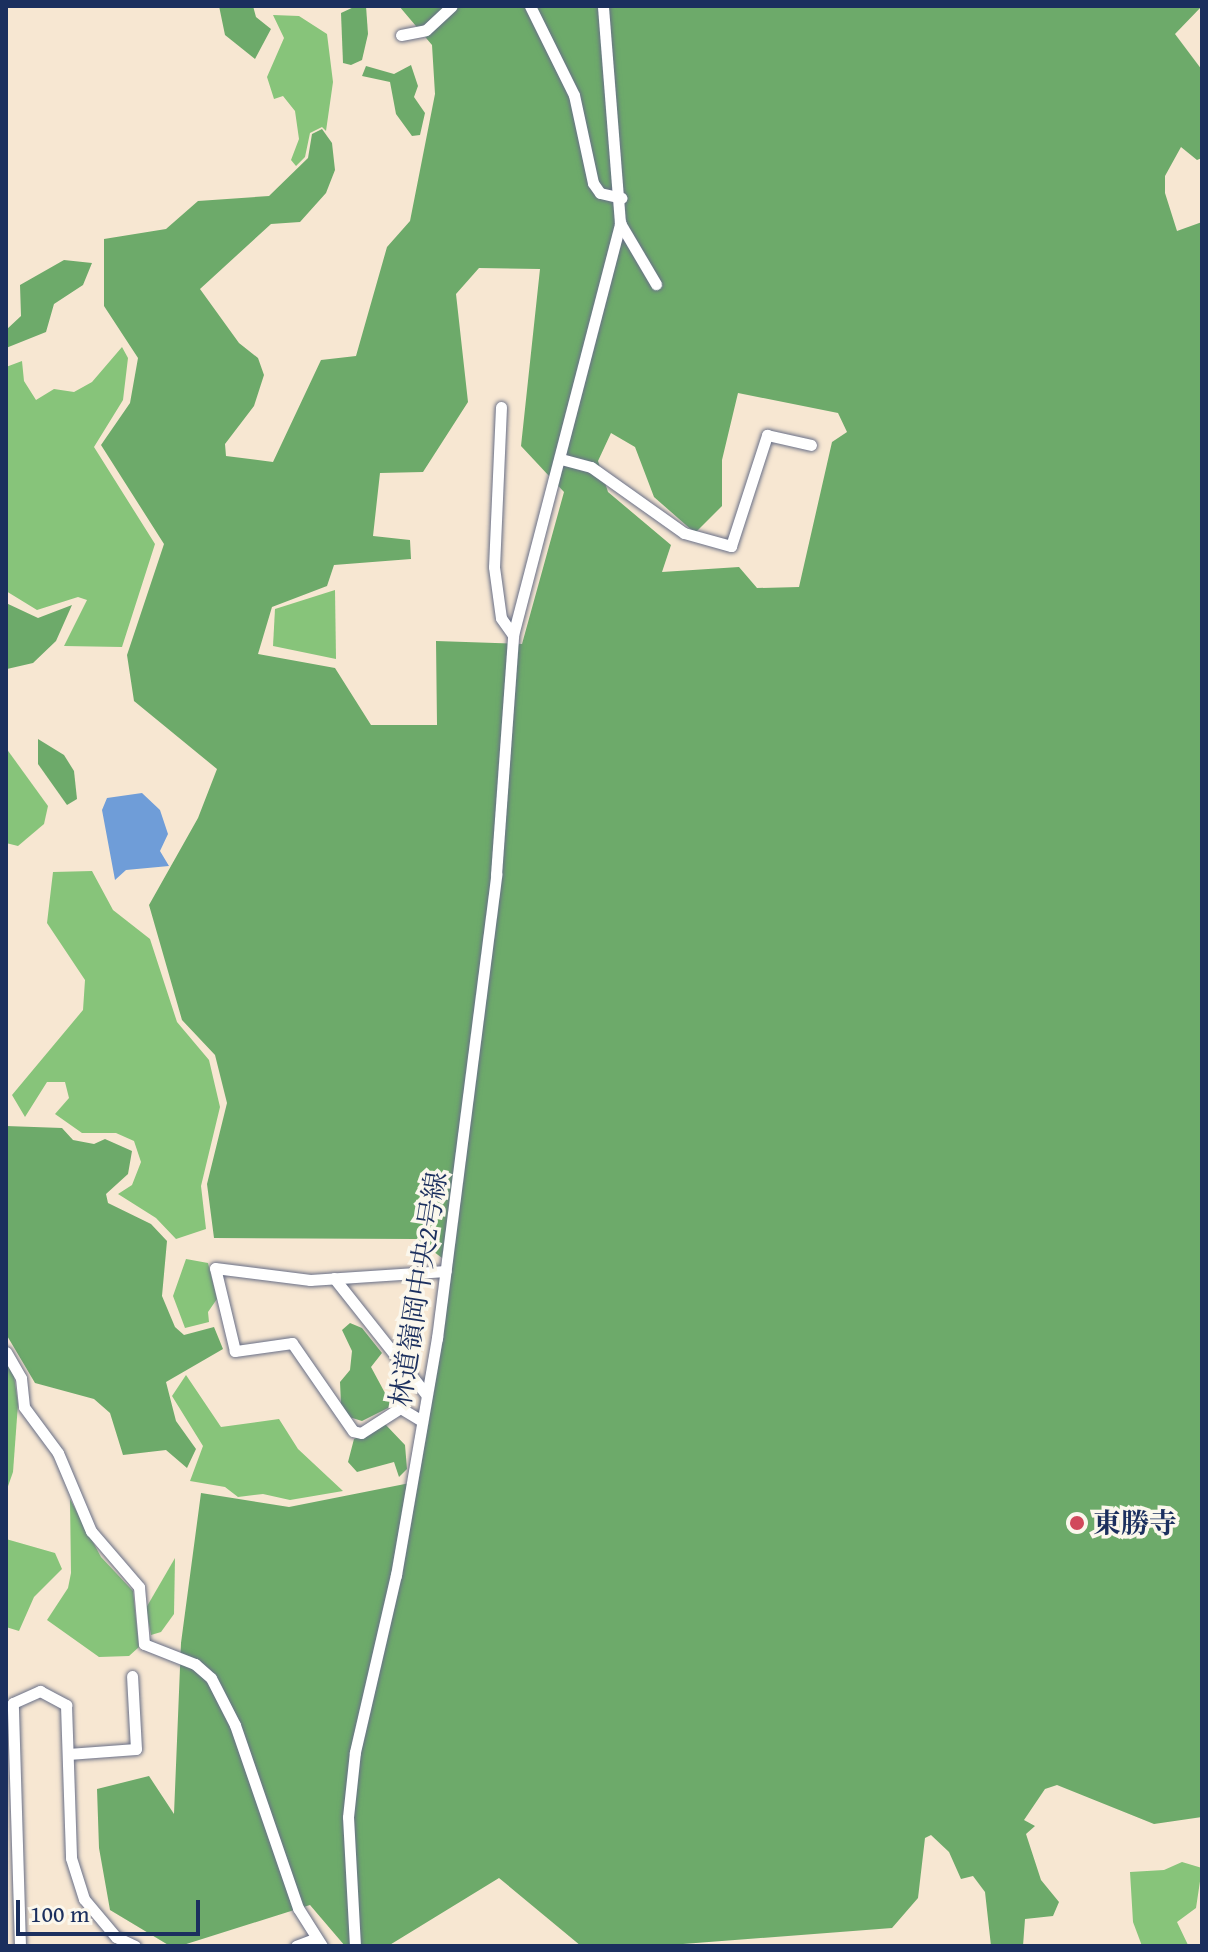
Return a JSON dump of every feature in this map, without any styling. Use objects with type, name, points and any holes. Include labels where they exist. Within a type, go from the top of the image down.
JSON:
[{"type":"street","points":[[401,35],[426,30],[452,6]]},
{"type":"street","points":[[530,6],[574,95],[593,183],[600,193],[621,198]]},
{"type":"street","points":[[513,635],[620,223],[621,198],[603,6]]},
{"type":"street","points":[[620,223],[656,284]]},
{"type":"street","points":[[501,407],[494,567],[501,618],[513,635]]},
{"type":"street","points":[[561,459],[591,467],[684,533],[731,546],[767,435],[811,445]]},
{"type":"street","name":"林道嶺岡中央2号線","points":[[355,1946],[348,1817],[355,1752],[396,1575],[446,1271],[496,875],[513,635]]},
{"type":"street","points":[[422,1421],[400,1408],[361,1433],[353,1431],[292,1343],[235,1351],[215,1268],[271,1278],[334,1278],[446,1271]]},
{"type":"street","points":[[334,1278],[426,1394]]},
{"type":"street","points":[[6,1352],[21,1378],[28,1416],[58,1453],[91,1531],[139,1587],[144,1644],[195,1664],[211,1678],[235,1725],[298,1908],[319,1942],[296,1946]]},
{"type":"street","points":[[68,1754],[136,1749],[132,1676]]},
{"type":"street","points":[[20,1946],[10,1766],[10,1700],[40,1691],[66,1705],[71,1858],[84,1899],[116,1937],[135,1946]]},
{"type":"green space","points":[[219,6],[253,6],[256,17],[271,29],[255,59],[225,35]]},
{"type":"green space","points":[[356,6],[366,6],[368,34],[362,60],[351,65],[343,63],[341,13]]},
{"type":"green space","points":[[399,6],[1202,6],[1175,34],[1202,70],[1202,158],[1197,160],[1181,147],[1165,176],[1165,193],[1177,231],[1202,222],[1202,1817],[1154,1824],[1057,1785],[1045,1789],[1024,1820],[1035,1826],[1026,1834],[1041,1880],[1059,1902],[1053,1916],[1025,1919],[1023,1946],[991,1946],[985,1892],[973,1876],[961,1879],[949,1852],[931,1835],[925,1838],[918,1898],[892,1928],[657,1946],[581,1946],[499,1878],[388,1946],[345,1946],[310,1905],[180,1946],[170,1946],[110,1910],[99,1848],[97,1789],[149,1776],[174,1814],[181,1643],[201,1493],[289,1507],[415,1482],[450,1264],[417,1239],[214,1238],[207,1184],[227,1103],[215,1055],[182,1020],[149,905],[198,818],[217,769],[134,701],[127,655],[164,544],[101,445],[130,403],[138,358],[104,306],[104,239],[166,229],[198,201],[269,196],[308,158],[312,134],[322,129],[332,143],[335,170],[326,193],[300,222],[271,224],[200,289],[239,343],[258,358],[264,375],[254,406],[225,444],[226,456],[273,462],[321,360],[356,356],[387,247],[410,221],[435,94],[432,45]],"holes":[[[479,268],[540,269],[521,446],[564,492],[522,644],[436,641],[437,725],[371,725],[335,668],[258,654],[272,607],[327,586],[334,565],[411,559],[410,540],[373,536],[380,473],[423,472],[468,402],[456,294]],[[738,393],[838,413],[847,432],[832,442],[799,587],[757,588],[739,567],[662,572],[671,545],[608,492],[598,461],[611,433],[635,447],[654,497],[695,533],[722,506],[722,460]]]},
{"type":"green space","points":[[273,15],[299,16],[327,34],[333,82],[326,131],[322,127],[310,133],[305,157],[296,166],[291,160],[299,139],[295,111],[283,96],[274,99],[267,77],[284,38]]},
{"type":"green space","points":[[411,65],[418,86],[414,97],[425,113],[420,135],[412,136],[396,114],[390,82],[362,76],[366,66],[394,74]]},
{"type":"green space","points":[[64,260],[92,263],[83,285],[54,304],[46,332],[6,348],[6,330],[21,316],[20,285]]},
{"type":"green space","points":[[122,347],[128,358],[123,400],[94,447],[155,544],[122,647],[64,646],[87,600],[78,597],[37,610],[6,591],[6,367],[22,361],[24,381],[36,400],[54,389],[74,392],[92,382]]},
{"type":"green space","points":[[335,590],[336,659],[273,646],[275,609]]},
{"type":"green space","points":[[6,603],[38,618],[72,605],[56,641],[33,663],[7,669]]},
{"type":"green space","points":[[38,739],[64,755],[74,771],[77,799],[67,805],[38,764]]},
{"type":"green space","points":[[6,748],[48,806],[44,824],[18,846],[6,843]]},
{"type":"green space","points":[[92,871],[113,910],[150,939],[177,1022],[209,1060],[220,1107],[201,1186],[206,1229],[176,1239],[156,1218],[118,1194],[132,1185],[141,1162],[134,1141],[116,1133],[82,1133],[55,1114],[69,1098],[65,1082],[47,1082],[25,1117],[12,1095],[83,1010],[85,980],[47,923],[53,872]]},
{"type":"green space","points":[[6,1126],[62,1128],[73,1140],[94,1144],[105,1139],[132,1151],[128,1174],[106,1194],[108,1203],[151,1224],[167,1241],[162,1296],[175,1327],[184,1335],[214,1327],[223,1349],[166,1382],[176,1421],[196,1449],[187,1468],[166,1450],[123,1455],[110,1413],[94,1399],[35,1383],[6,1334]]},
{"type":"green space","points":[[186,1259],[208,1263],[217,1299],[208,1312],[209,1322],[185,1328],[173,1296]]},
{"type":"green space","points":[[350,1323],[362,1328],[382,1353],[371,1367],[392,1406],[362,1421],[349,1417],[341,1404],[340,1382],[350,1370],[352,1351],[342,1330]]},
{"type":"green space","points":[[6,1361],[13,1369],[18,1404],[13,1472],[6,1492]]},
{"type":"green space","points":[[186,1375],[221,1427],[279,1419],[298,1449],[343,1491],[290,1500],[263,1494],[238,1497],[225,1487],[190,1481],[203,1446],[172,1396]]},
{"type":"green space","points":[[385,1424],[405,1445],[407,1469],[399,1477],[394,1462],[357,1472],[348,1462],[354,1439]]},
{"type":"green space","points":[[70,1499],[101,1557],[133,1591],[139,1647],[129,1656],[99,1657],[47,1620],[68,1588],[71,1573]]},
{"type":"green space","points":[[6,1539],[55,1553],[62,1569],[34,1597],[19,1631],[6,1627]]},
{"type":"green space","points":[[175,1558],[174,1614],[161,1632],[151,1635],[146,1608]]},
{"type":"green space","points":[[1182,1862],[1202,1868],[1196,1908],[1177,1922],[1188,1945],[1142,1946],[1133,1922],[1130,1872],[1164,1870]]},
{"type":"water","points":[[142,793],[160,810],[168,834],[160,851],[169,866],[126,870],[115,880],[102,810],[107,798]]},
{"type":"place","name":"東勝寺","points":[[1077,1523]]}]
